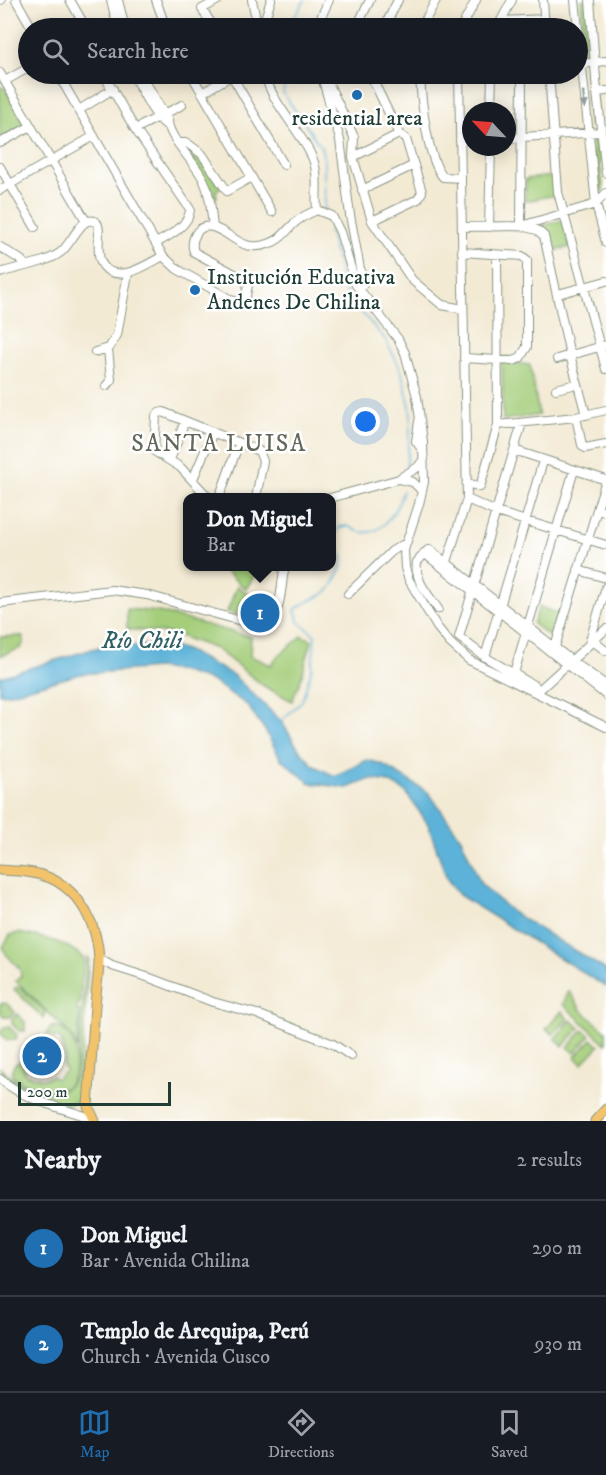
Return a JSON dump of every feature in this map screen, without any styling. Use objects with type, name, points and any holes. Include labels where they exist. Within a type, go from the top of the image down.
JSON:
[{"type":"main road","points":[[0,870],[33,873],[49,878],[76,896],[93,928],[99,959],[88,1106],[94,1120]]},
{"type":"main road","points":[[595,1121],[606,1109]]},
{"type":"street","points":[[16,0],[26,18]]},
{"type":"street","points":[[70,0],[80,18]]},
{"type":"street","points":[[156,0],[162,18]]},
{"type":"street","points":[[208,18],[202,9],[218,0]]},
{"type":"street","points":[[264,18],[271,0]]},
{"type":"street","points":[[322,18],[329,0]]},
{"type":"street","points":[[361,18],[370,0]]},
{"type":"street","points":[[389,18],[398,0]]},
{"type":"street","points":[[426,18],[436,0]]},
{"type":"street","points":[[466,18],[476,0]]},
{"type":"street","points":[[503,18],[512,0]]},
{"type":"street","points":[[543,0],[545,18]]},
{"type":"street","points":[[575,0],[576,18]]},
{"type":"street","points":[[590,0],[606,173]]},
{"type":"street","points":[[116,1],[117,18]]},
{"type":"street","points":[[116,1],[122,18]]},
{"type":"street","points":[[253,4],[268,9]]},
{"type":"street","points":[[588,64],[606,61]]},
{"type":"street","points":[[0,74],[86,221]]},
{"type":"street","points":[[5,81],[18,74]]},
{"type":"street","points":[[64,84],[163,256],[177,269],[233,302],[241,301],[248,293],[246,282],[202,258],[193,249],[192,241],[198,231],[206,227],[213,227],[238,243],[259,247],[282,238],[305,215],[324,213]]},
{"type":"street","points":[[111,84],[135,129],[188,204],[191,212],[176,231],[156,243]]},
{"type":"street","points":[[144,84],[182,151],[203,179],[208,193],[213,227]]},
{"type":"street","points":[[196,84],[272,212]]},
{"type":"street","points":[[202,93],[218,84]]},
{"type":"street","points":[[239,84],[284,165]]},
{"type":"street","points":[[268,84],[312,155],[324,213],[340,232],[352,276],[359,290],[392,329],[405,353],[420,413],[424,455],[422,491],[404,550],[405,568],[409,580],[437,627],[460,654],[478,666],[538,692],[606,727]]},
{"type":"street","points":[[325,84],[340,140],[350,215],[363,285],[359,290]]},
{"type":"street","points":[[327,84],[354,137],[352,157],[372,220],[412,280],[442,305],[463,309]]},
{"type":"street","points":[[372,220],[418,200],[422,192],[406,139],[399,134],[375,84]]},
{"type":"street","points":[[420,84],[432,156],[443,177],[461,178]]},
{"type":"street","points":[[446,566],[467,499],[459,84]]},
{"type":"street","points":[[492,84],[492,102]]},
{"type":"street","points":[[521,226],[522,84]]},
{"type":"street","points":[[550,84],[558,192],[583,287],[603,346],[606,369]]},
{"type":"street","points":[[583,84],[596,204],[606,243]]},
{"type":"street","points":[[79,110],[113,89]]},
{"type":"street","points":[[597,92],[606,91]]},
{"type":"street","points":[[135,129],[182,105]]},
{"type":"street","points":[[0,143],[31,126]]},
{"type":"street","points":[[516,137],[601,132]]},
{"type":"street","points":[[352,157],[399,134]]},
{"type":"street","points":[[0,190],[94,136]]},
{"type":"street","points":[[180,144],[187,142],[202,154],[227,191],[250,178]]},
{"type":"street","points":[[489,227],[491,156]]},
{"type":"street","points":[[362,190],[414,165]]},
{"type":"street","points":[[0,167],[35,227]]},
{"type":"street","points":[[462,227],[521,226],[596,204],[606,193]]},
{"type":"street","points":[[0,273],[60,253],[86,221]]},
{"type":"street","points":[[86,221],[95,221],[98,225],[100,231],[98,256],[101,265],[110,272],[128,273],[163,256]]},
{"type":"street","points":[[521,226],[537,230],[544,236],[570,355],[586,415]]},
{"type":"street","points":[[3,250],[26,265]]},
{"type":"street","points":[[3,250],[11,260],[12,269]]},
{"type":"street","points":[[462,252],[522,256],[527,260],[527,347],[520,358],[514,361],[464,358]]},
{"type":"street","points":[[467,483],[480,488],[498,425],[497,255]]},
{"type":"street","points":[[106,386],[111,380],[108,349],[117,334],[128,273]]},
{"type":"street","points":[[558,294],[606,281]]},
{"type":"street","points":[[557,359],[603,346]]},
{"type":"street","points":[[95,352],[108,349]]},
{"type":"street","points":[[556,389],[577,384]]},
{"type":"street","points":[[498,425],[576,417],[606,410]]},
{"type":"street","points":[[205,493],[193,479],[170,460],[154,451],[156,415],[163,412],[259,451],[263,457],[257,493]]},
{"type":"street","points":[[576,417],[582,445],[585,448],[606,444]]},
{"type":"street","points":[[170,460],[185,421]]},
{"type":"street","points":[[522,423],[459,637],[485,657],[535,686],[538,692]]},
{"type":"street","points":[[193,479],[213,432]]},
{"type":"street","points":[[221,493],[239,443]]},
{"type":"street","points":[[514,450],[606,481],[555,647]]},
{"type":"street","points":[[336,496],[399,479],[418,467],[424,455]]},
{"type":"street","points":[[485,657],[543,461]]},
{"type":"street","points":[[514,673],[574,470]]},
{"type":"street","points":[[399,479],[412,482],[422,491]]},
{"type":"street","points":[[467,499],[496,512],[606,545]]},
{"type":"street","points":[[597,510],[606,512]]},
{"type":"street","points":[[348,594],[392,551],[406,543]]},
{"type":"street","points":[[438,609],[417,575],[417,562],[424,553],[430,550],[446,566],[570,663],[606,696]]},
{"type":"street","points":[[578,570],[606,578]]},
{"type":"street","points":[[0,603],[112,590],[147,595],[256,625],[265,624],[270,621],[277,610],[284,571]]},
{"type":"street","points":[[591,643],[606,587]]},
{"type":"street","points":[[527,629],[555,647],[570,663],[606,685]]},
{"type":"street","points":[[538,692],[606,629]]},
{"type":"street","points":[[591,643],[606,651]]},
{"type":"street","points":[[99,959],[112,966],[213,1002],[257,1014],[333,1044],[351,1056]]},
{"type":"street","points":[[0,1079],[21,1092],[94,1120]]},
{"type":"street","points":[[73,1113],[88,1106]]},
{"type":"green space","points":[[581,0],[587,0],[591,55],[588,56],[588,18],[582,18]]},
{"type":"green space","points":[[588,68],[593,69],[597,123],[592,126],[590,125],[587,84]]},
{"type":"green space","points":[[0,87],[5,88],[26,126],[0,140]]},
{"type":"green space","points":[[599,138],[603,189],[599,194],[597,193],[591,139]]},
{"type":"green space","points":[[186,151],[206,167],[221,187],[216,191],[217,197],[214,199]]},
{"type":"green space","points":[[554,176],[556,195],[525,201],[526,179]]},
{"type":"green space","points":[[563,220],[570,247],[550,252],[547,233],[536,227]]},
{"type":"green space","points":[[502,362],[530,365],[539,415],[503,420]]},
{"type":"green space","points":[[225,571],[254,571],[256,573],[246,589]]},
{"type":"green space","points":[[237,586],[255,599],[247,617],[227,612]]},
{"type":"green space","points":[[539,607],[562,615],[552,638],[533,624]]},
{"type":"green space","points":[[127,609],[159,612],[251,637],[250,656],[271,665],[302,636],[312,640],[292,701],[264,686],[216,649],[174,634],[127,629]]},
{"type":"green space","points":[[22,636],[24,641],[21,648],[0,656],[0,637]]},
{"type":"green space","points":[[19,933],[62,944],[84,959],[77,1007],[77,1011],[80,1011],[77,1049],[68,1032],[16,981],[21,976],[20,969],[6,954],[3,947],[10,935]]},
{"type":"green space","points":[[87,957],[89,958],[79,1098],[76,1102],[67,1105],[19,1085],[10,1080],[0,1068],[28,1087],[40,1091],[60,1091],[69,1085],[76,1075]]},
{"type":"green space","points":[[21,988],[46,1012],[44,1019],[14,989]]},
{"type":"green space","points":[[569,991],[582,1011],[606,1031],[606,1044],[563,1004]]},
{"type":"green space","points":[[6,1003],[15,1012],[10,1017],[4,1017],[0,1012],[0,1004]]},
{"type":"green space","points":[[562,1011],[568,1019],[553,1034],[546,1029]]},
{"type":"green space","points":[[17,1014],[25,1022],[25,1031],[19,1031],[12,1024],[12,1019]]},
{"type":"green space","points":[[571,1020],[580,1028],[563,1046],[555,1038]]},
{"type":"green space","points":[[54,1026],[67,1032],[71,1038],[75,1048],[75,1068],[70,1083],[65,1087],[59,1090],[46,1090],[18,1079],[13,1075],[12,1068],[21,1061],[24,1072],[28,1076],[43,1079],[53,1076],[56,1079],[66,1070],[63,1066],[65,1056],[61,1044],[63,1042],[47,1034]]},
{"type":"green space","points":[[4,1027],[9,1027],[17,1035],[16,1040],[7,1040],[0,1033]]},
{"type":"green space","points":[[583,1030],[590,1036],[575,1053],[568,1047]]},
{"type":"green space","points":[[592,1039],[599,1046],[582,1064],[575,1057]]},
{"type":"water","points":[[170,645],[188,651],[233,675],[281,721],[298,748],[314,766],[335,776],[367,760],[382,764],[429,793],[461,838],[481,884],[512,912],[606,970],[606,987],[459,895],[447,879],[428,824],[405,791],[389,782],[371,779],[347,788],[310,783],[281,759],[263,727],[247,705],[212,681],[180,671],[157,668],[81,674],[0,694],[0,677],[99,647]]},
{"type":"waterway","points":[[294,18],[305,0]]},
{"type":"waterway","points":[[284,84],[283,93],[321,147],[324,160],[325,210]]},
{"type":"waterway","points":[[329,230],[348,297],[385,339],[401,370],[411,419],[406,470]]},
{"type":"waterway","points":[[336,533],[340,527],[348,526],[358,531],[376,530],[390,518],[403,491]]},
{"type":"waterway","points":[[281,721],[302,701],[312,668],[315,635],[299,622],[295,610],[330,589],[340,571],[342,560],[336,541]]},
{"type":"place","name":"residential area","points":[[357,95]]},
{"type":"place","name":"Institución Educativa Andenes De Chilina","points":[[195,290]]},
{"type":"place","name":"Don Miguel","points":[[260,613]]},
{"type":"place","name":"Templo de Arequipa, Perú","points":[[42,1056]]},
{"type":"district","name":"SANTA LUISA","points":[[219,444]]},
{"type":"water label","name":"Río Chili","points":[[142,641]]}]
